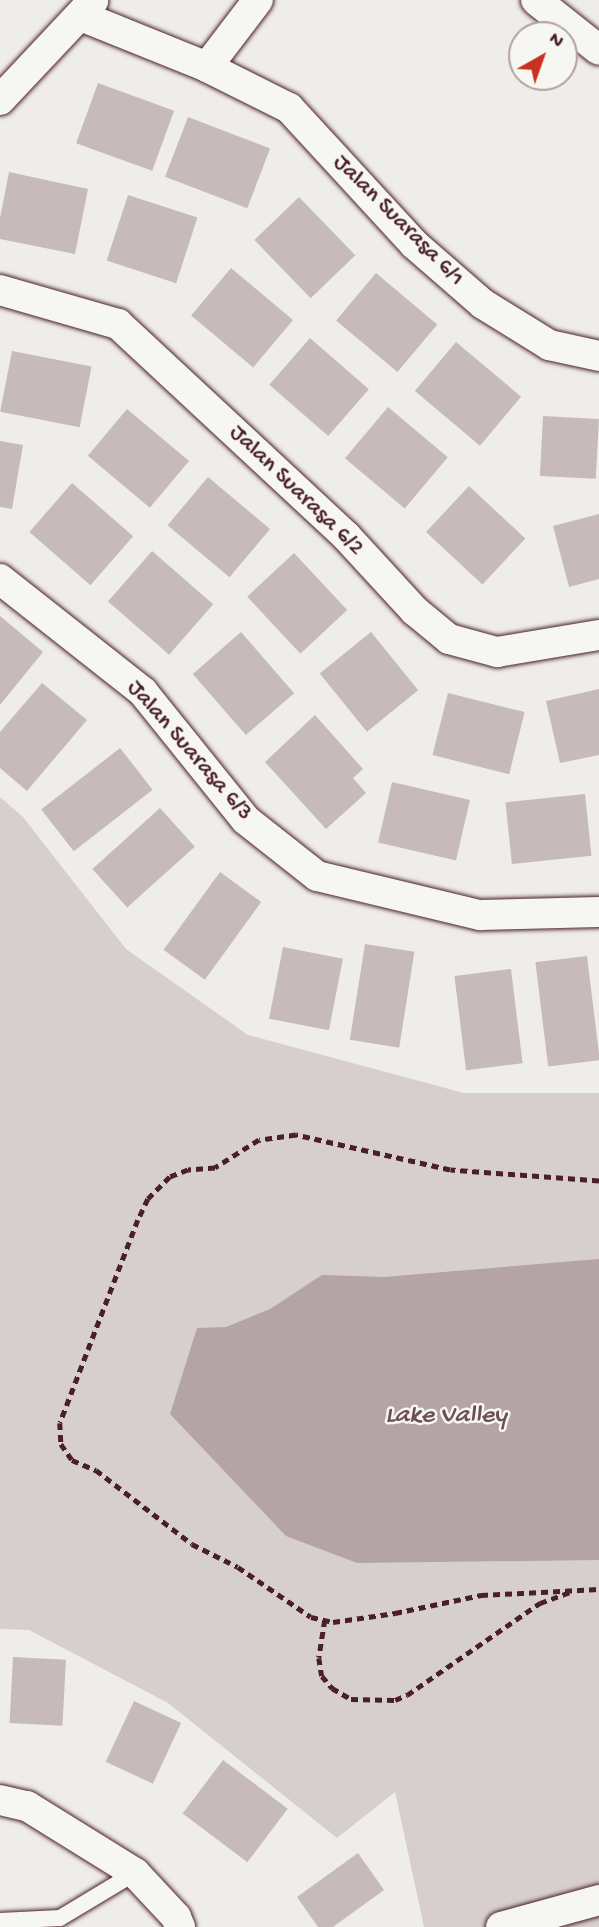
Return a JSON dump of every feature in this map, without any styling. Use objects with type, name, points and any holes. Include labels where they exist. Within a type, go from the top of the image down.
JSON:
[{"type":"street","points":[[207,67],[258,0]]},
{"type":"street","points":[[536,0],[599,50]]},
{"type":"street","name":"Jalan Suarasa 6/1","points":[[0,100],[87,8],[289,108],[414,244],[483,304],[549,345],[599,356]]},
{"type":"street","name":"Jalan Suarasa 6/2","points":[[0,290],[118,324],[346,536],[415,611],[449,639],[497,652],[599,635]]},
{"type":"street","name":"Jalan Suarasa 6/3","points":[[0,579],[143,692],[246,820],[317,876],[480,915],[599,912]]},
{"type":"street","points":[[0,1800],[27,1806],[135,1872],[176,1917],[180,1927]]},
{"type":"street","points":[[501,1927],[599,1900]]},
{"type":"lane","points":[[0,1921],[60,1918],[135,1872]]},
{"type":"path","points":[[599,1181],[450,1170],[296,1135],[259,1140],[215,1168],[188,1170],[170,1177],[148,1199],[60,1423],[61,1444],[72,1460],[96,1470],[192,1544],[238,1567],[311,1617],[333,1622],[395,1613],[481,1595],[599,1589]]},
{"type":"path","points":[[325,1620],[319,1658],[322,1676],[332,1688],[351,1699],[395,1700],[407,1695],[540,1603],[577,1589]]},
{"type":"shaded area","points":[[0,797],[23,817],[126,949],[248,1035],[464,1093],[599,1093],[599,1927],[424,1927],[395,1792],[337,1838],[168,1703],[29,1630],[0,1629]]},
{"type":"water","name":"Lake Valley","points":[[599,1259],[599,1560],[357,1563],[286,1536],[170,1414],[197,1328],[226,1327],[270,1309],[322,1275],[384,1277]]},
{"type":"building","points":[[98,83],[174,111],[152,171],[76,143]]},
{"type":"building","points":[[188,117],[270,149],[247,208],[165,177]]},
{"type":"building","points":[[9,172],[88,189],[75,254],[0,239],[0,218]]},
{"type":"building","points":[[128,195],[197,218],[176,283],[107,261]]},
{"type":"building","points":[[299,197],[355,255],[311,298],[254,240]]},
{"type":"building","points":[[231,268],[293,320],[253,368],[191,315]]},
{"type":"building","points":[[376,273],[437,324],[397,372],[336,320]]},
{"type":"building","points":[[310,338],[369,389],[328,436],[269,385]]},
{"type":"building","points":[[456,342],[521,397],[480,446],[415,391]]},
{"type":"building","points":[[12,351],[92,366],[80,427],[0,412]]},
{"type":"building","points":[[388,407],[448,457],[405,508],[345,458]]},
{"type":"building","points":[[127,409],[189,461],[150,508],[88,456]]},
{"type":"building","points":[[543,416],[599,419],[596,479],[540,476]]},
{"type":"building","points":[[0,441],[23,445],[12,509],[0,507]]},
{"type":"building","points":[[208,477],[270,529],[230,577],[168,525]]},
{"type":"building","points":[[72,483],[133,536],[90,585],[29,532]]},
{"type":"building","points":[[469,486],[525,539],[482,585],[426,532]]},
{"type":"building","points":[[599,514],[599,579],[569,587],[553,526]]},
{"type":"building","points":[[152,551],[213,604],[169,655],[108,602]]},
{"type":"building","points":[[294,553],[347,610],[300,654],[247,597]]},
{"type":"building","points":[[0,616],[43,652],[0,705]]},
{"type":"building","points":[[241,632],[294,693],[246,735],[193,674]]},
{"type":"building","points":[[371,632],[418,690],[367,732],[320,674]]},
{"type":"building","points":[[42,683],[87,720],[27,791],[0,768],[0,732]]},
{"type":"building","points":[[599,689],[599,755],[560,763],[546,701]]},
{"type":"building","points":[[448,693],[525,712],[509,774],[433,755]]},
{"type":"building","points":[[315,715],[363,769],[353,778],[366,793],[326,829],[265,762]]},
{"type":"building","points":[[120,748],[153,790],[74,851],[41,810]]},
{"type":"building","points":[[392,782],[470,800],[456,860],[378,842]]},
{"type":"building","points":[[585,794],[591,856],[512,864],[505,802]]},
{"type":"building","points":[[160,808],[195,847],[127,908],[92,869]]},
{"type":"building","points":[[220,872],[261,902],[205,980],[164,950]]},
{"type":"building","points":[[365,944],[414,952],[399,1048],[350,1040]]},
{"type":"building","points":[[283,947],[343,959],[329,1030],[269,1019]]},
{"type":"building","points":[[587,956],[599,1060],[548,1067],[535,962]]},
{"type":"building","points":[[511,969],[523,1063],[466,1070],[454,976]]},
{"type":"building","points":[[13,1657],[66,1660],[62,1726],[10,1723]]},
{"type":"building","points":[[134,1701],[181,1723],[153,1784],[106,1762]]},
{"type":"building","points":[[223,1760],[288,1809],[247,1862],[183,1814]]},
{"type":"building","points":[[358,1853],[384,1890],[333,1927],[318,1927],[297,1897]]}]
